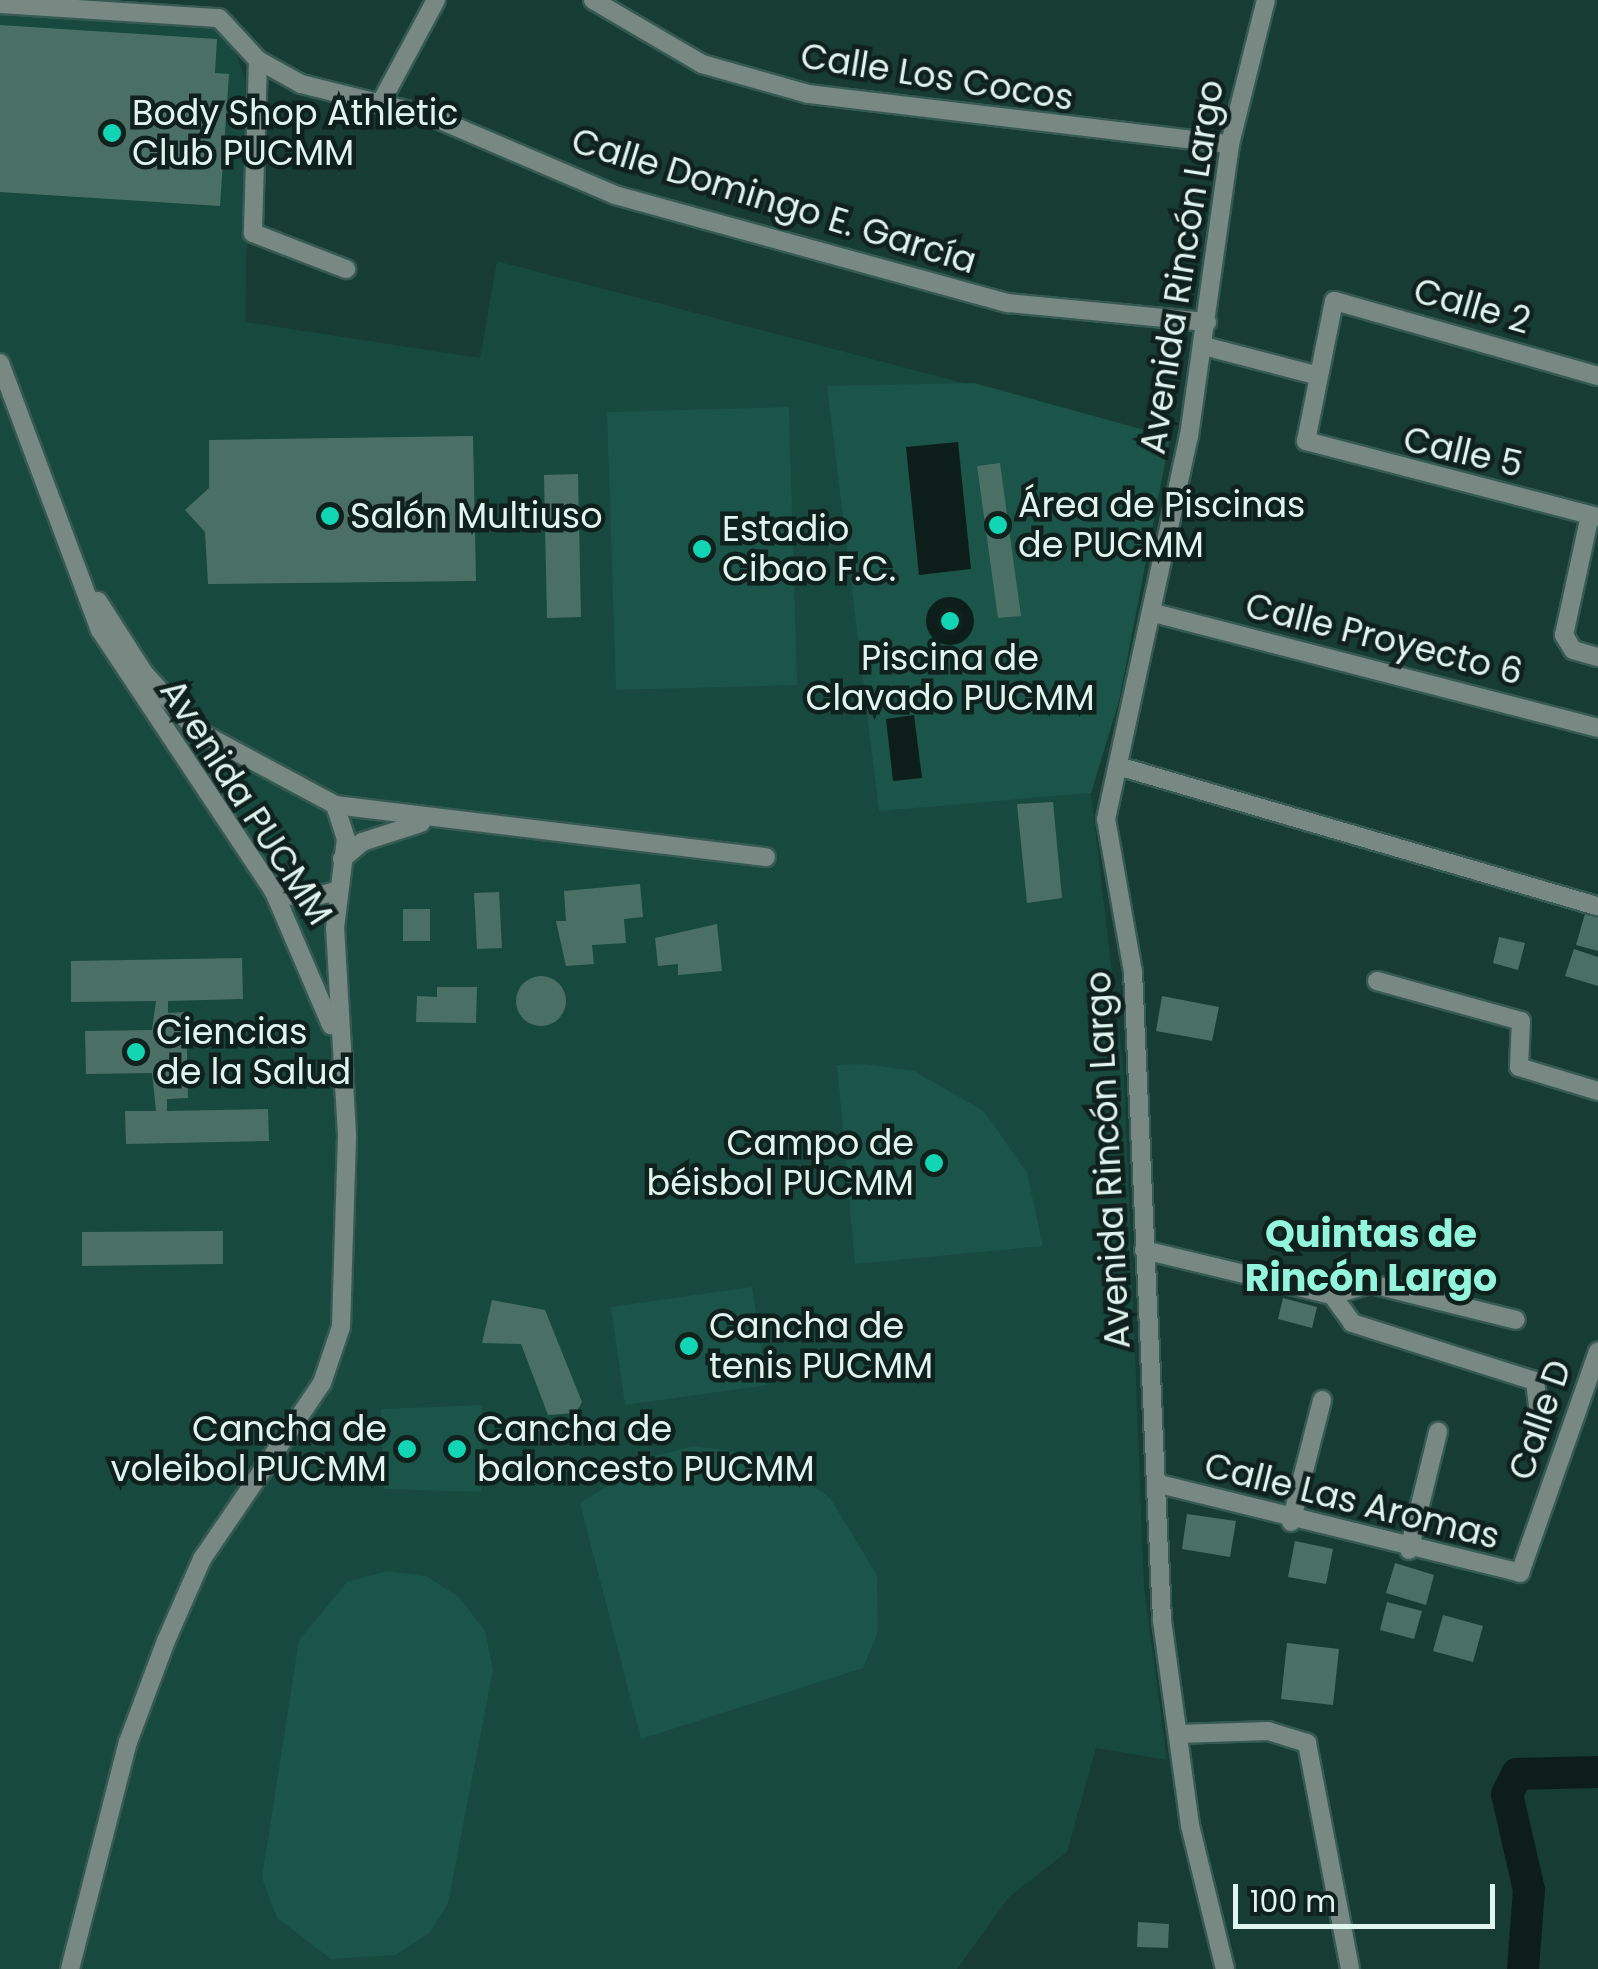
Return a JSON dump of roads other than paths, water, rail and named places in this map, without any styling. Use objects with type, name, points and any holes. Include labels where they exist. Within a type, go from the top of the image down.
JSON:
[{"type":"street","points":[[380,104],[436,0]]},
{"type":"street","name":"Calle Los Cocos","points":[[593,0],[616,7],[702,64],[808,94],[1230,144]]},
{"type":"street","name":"Avenida Rincón Largo","points":[[1224,1969],[1178,1734],[1162,1620],[1160,1484],[1144,1250],[1133,972],[1106,819],[1154,613],[1204,346],[1230,144],[1266,0]]},
{"type":"street","name":"Calle Domingo E. García","points":[[0,4],[219,18],[258,60],[300,84],[380,104],[615,194],[992,300],[1207,322]]},
{"type":"street","points":[[258,60],[253,233],[346,269]]},
{"type":"street","name":"Calle 2","points":[[1316,375],[1328,304],[1598,376]]},
{"type":"street","points":[[1204,346],[1316,375]]},
{"type":"street","name":"Avenida PUCMM","points":[[0,362],[120,666],[274,892],[325,998],[341,1064]]},
{"type":"street","name":"Calle 5","points":[[1316,375],[1306,440],[1312,449],[1594,516]]},
{"type":"street","points":[[1594,516],[1564,634],[1573,650],[1598,657]]},
{"type":"street","name":"Avenida PUCMM","points":[[70,1969],[128,1742],[166,1641],[202,1559],[322,1383],[341,1327],[341,1064],[336,891],[342,860],[335,805],[196,730],[144,673],[84,580]]},
{"type":"street","name":"Calle Proyecto 6","points":[[1154,613],[1598,728]]},
{"type":"street","points":[[1118,766],[1598,906]]},
{"type":"street","points":[[335,805],[766,858]]},
{"type":"street","points":[[342,860],[392,828],[436,820]]},
{"type":"street","points":[[274,892],[306,898],[336,891]]},
{"type":"street","points":[[1377,981],[1521,1021],[1518,1066],[1598,1092]]},
{"type":"street","points":[[1144,1250],[1332,1296],[1371,1284],[1516,1320]]},
{"type":"street","points":[[1332,1296],[1352,1323],[1535,1381],[1539,1413]]},
{"type":"street","name":"Calle D","points":[[1528,1568],[1598,1351]]},
{"type":"street","points":[[1291,1522],[1322,1400]]},
{"type":"street","points":[[1409,1550],[1438,1432]]},
{"type":"street","name":"Calle Las Aromas","points":[[1160,1484],[1291,1522],[1509,1574],[1528,1568]]},
{"type":"street","points":[[1178,1734],[1268,1731],[1307,1743],[1350,1969]]},
{"type":"waterway","points":[[1523,1969],[1529,1890],[1507,1794],[1517,1774],[1598,1772]]},
{"type":"place","name":"Body Shop Athletic Club PUCMM","points":[[112,133]]},
{"type":"place","name":"Salón Multiuso","points":[[330,516]]},
{"type":"place","name":"Área de Piscinas de PUCMM","points":[[998,525]]},
{"type":"place","name":"Estadio Cibao F.C.","points":[[702,549]]},
{"type":"place","name":"Piscina de Clavado PUCMM","points":[[950,621]]},
{"type":"place","name":"Ciencias de la Salud","points":[[136,1052]]},
{"type":"place","name":"Campo de béisbol PUCMM","points":[[934,1163]]},
{"type":"place","name":"Cancha de tenis PUCMM","points":[[689,1346]]},
{"type":"place","name":"Cancha de voleibol PUCMM","points":[[407,1449]]},
{"type":"place","name":"Cancha de baloncesto PUCMM","points":[[457,1449]]},
{"type":"district","name":"Quintas de Rincón Largo","points":[[1371,1256]]}]
